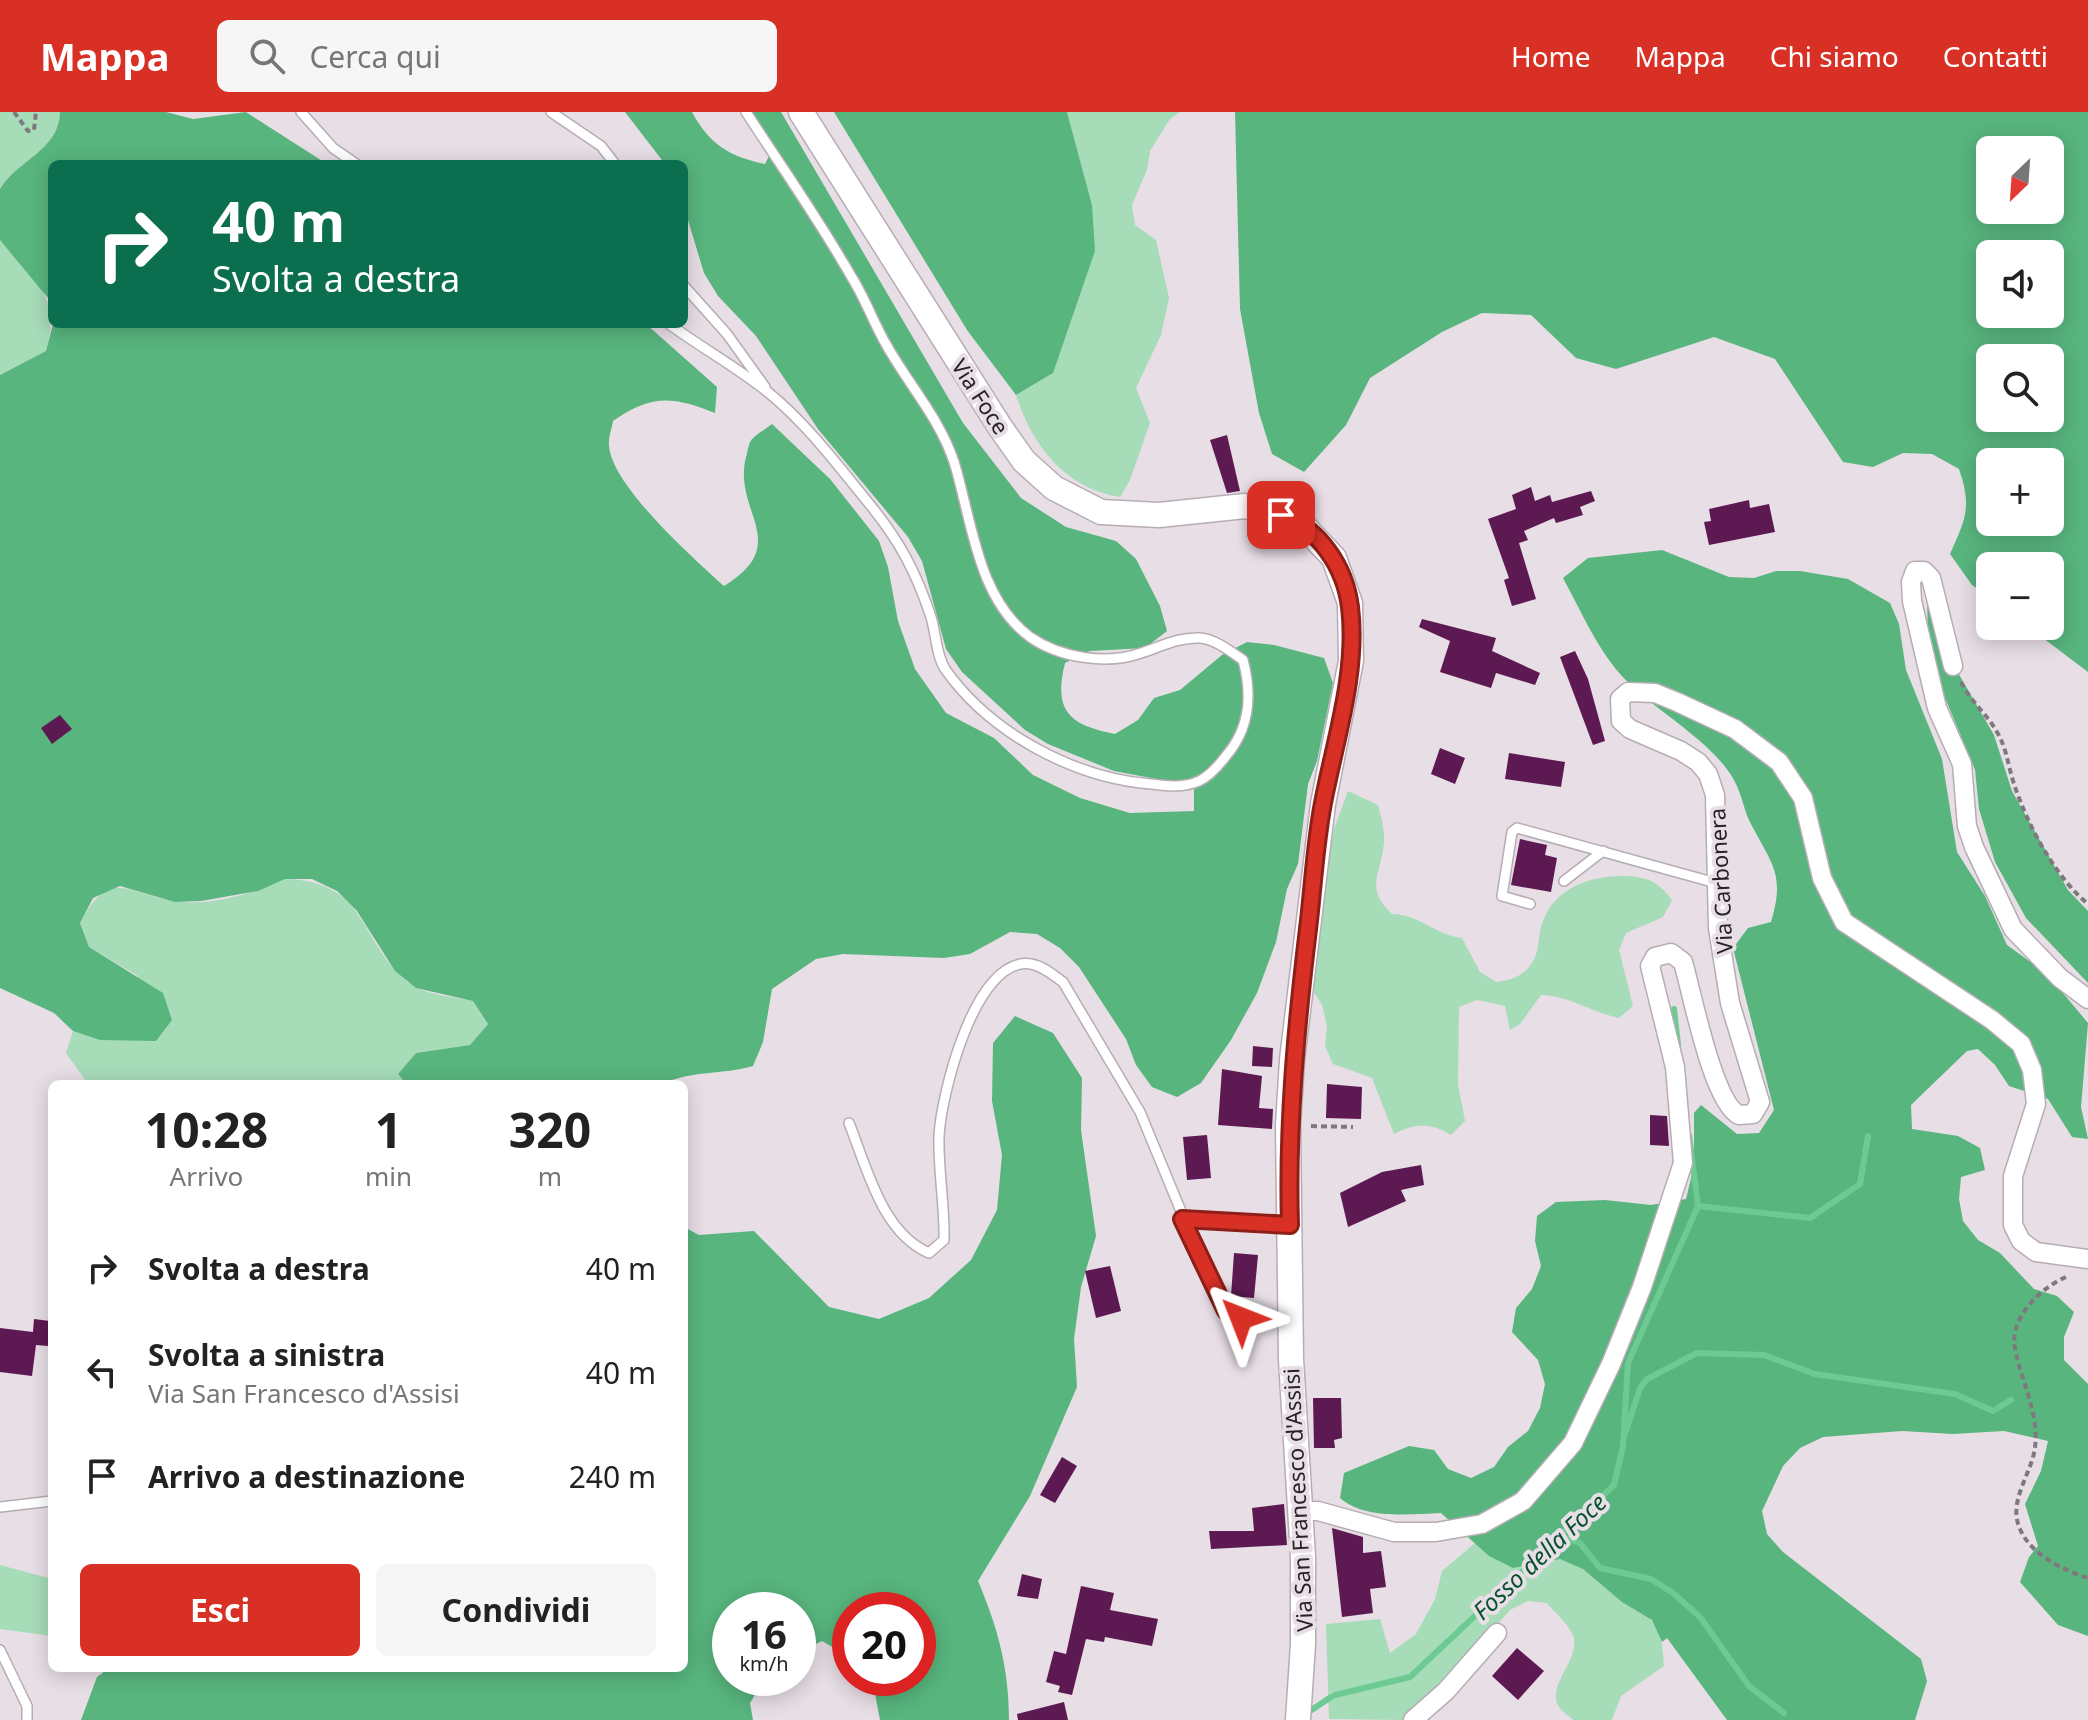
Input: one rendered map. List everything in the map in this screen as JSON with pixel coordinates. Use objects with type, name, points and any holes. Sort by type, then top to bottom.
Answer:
[{"type":"main road","name":"Via Foce","points":[[801,112],[1000,427],[1024,461],[1054,488],[1101,512],[1131,516],[1245,506],[1265,509]]},
{"type":"main road","name":"Via San Francesco d'Assisi","points":[[1265,509],[1298,520],[1334,558],[1350,603],[1352,632],[1351,661],[1323,804],[1292,1060],[1288,1125],[1291,1359],[1302,1511],[1303,1644],[1298,1720]]},
{"type":"street","points":[[1953,666],[1931,578],[1924,571],[1915,571],[1911,582],[1912,601],[1937,708],[1962,764],[1967,826],[1974,847],[2013,929],[2060,978],[2088,999]]},
{"type":"street","name":"Via Carbonera","points":[[1302,1511],[1318,1511],[1394,1532],[1436,1532],[1482,1524],[1523,1501],[1573,1443],[1596,1399],[1642,1287],[1683,1163],[1675,1067],[1650,971],[1655,957],[1671,953],[1683,962],[1712,1069],[1727,1105],[1739,1115],[1753,1114],[1758,1109],[1760,1102],[1730,1003],[1716,883],[1715,795],[1708,774],[1698,762],[1681,751],[1630,729],[1621,721],[1620,699],[1628,692],[1655,693],[1677,702],[1735,729],[1779,762],[1803,798],[1822,878],[1844,922],[1992,1020],[2021,1044],[2032,1070],[2036,1104],[2013,1176],[2013,1225],[2021,1241],[2036,1252],[2082,1267]]},
{"type":"street","points":[[1413,1720],[1446,1691],[1497,1633]]},
{"type":"lane","points":[[301,112],[333,148],[350,160]]},
{"type":"lane","points":[[551,112],[601,146],[612,160]]},
{"type":"lane","points":[[675,328],[769,393],[813,436],[905,549],[932,620],[943,666],[992,719],[1046,753],[1086,771],[1133,783],[1175,786],[1200,781],[1233,748],[1245,719],[1251,690],[1243,660],[1224,647],[1201,638],[1168,642],[1138,654],[1074,656],[1053,650],[1029,636],[1009,615],[990,584],[963,504],[954,461],[924,401],[888,347],[852,277],[746,112]]},
{"type":"lane","points":[[688,290],[727,334],[769,393]]},
{"type":"lane","points":[[1530,904],[1502,896],[1512,832],[1517,828],[1716,883]]},
{"type":"lane","points":[[1564,881],[1603,851]]},
{"type":"lane","points":[[849,1123],[879,1198],[898,1232],[911,1246],[929,1253],[944,1240],[939,1135],[947,1078],[980,998],[1004,972],[1028,963],[1047,970],[1063,982],[1140,1112],[1182,1219],[1226,1311],[1241,1318]]},
{"type":"lane","points":[[1182,1219],[1290,1225]]},
{"type":"lane","points":[[0,1507],[48,1501]]},
{"type":"lane","points":[[0,1650],[27,1706],[27,1720]]},
{"type":"path","points":[[14,112],[28,131],[34,130],[36,112]]},
{"type":"path","points":[[1953,666],[1966,692],[1996,729],[2007,752],[2014,784],[2056,866],[2076,894],[2088,904]]},
{"type":"path","points":[[1305,1126],[1353,1127]]},
{"type":"path","points":[[2082,1267],[2044,1290],[2016,1326],[2012,1349],[2029,1391],[2035,1419],[2035,1452],[2018,1497],[2020,1531],[2050,1562],[2088,1578]]},
{"type":"green space","points":[[0,112],[60,112],[53,136],[0,189]]},
{"type":"green space","points":[[60,112],[166,112],[193,119],[246,112],[321,160],[48,160],[48,298],[0,240],[0,189],[45,146],[58,125]]},
{"type":"green space","points":[[625,112],[692,112],[713,141],[731,153],[765,164],[770,154],[753,112],[781,112],[963,423],[1021,498],[1066,527],[1116,541],[1136,559],[1160,606],[1167,631],[1145,648],[1090,651],[1065,663],[1061,693],[1063,704],[1076,720],[1115,734],[1138,720],[1154,698],[1180,690],[1222,655],[1247,642],[1274,645],[1324,658],[1333,683],[1317,761],[1308,784],[1298,864],[1287,889],[1276,942],[1257,993],[1231,1040],[1201,1083],[1177,1097],[1152,1087],[1136,1065],[1126,1039],[1079,967],[1060,948],[1037,934],[1010,932],[970,954],[944,958],[843,954],[816,959],[772,989],[763,1042],[753,1066],[674,1080],[403,1080],[398,1074],[416,1053],[470,1045],[488,1024],[473,1001],[416,988],[395,971],[357,911],[337,891],[312,879],[285,879],[258,891],[201,901],[175,902],[120,886],[93,898],[80,923],[89,947],[163,993],[172,1020],[156,1041],[100,1040],[73,1031],[54,1013],[0,988],[0,375],[46,351],[52,328],[651,328],[717,387],[715,413],[674,401],[662,400],[639,406],[613,421],[609,443],[614,462],[624,481],[656,521],[724,586],[744,570],[755,555],[758,541],[746,494],[746,457],[752,439],[772,424],[830,479],[879,541],[888,567],[898,621],[915,669],[946,713],[994,738],[1033,775],[1080,798],[1130,813],[1194,811],[1194,786],[1114,771],[1048,744],[1025,730],[962,672],[946,649],[922,561],[908,537],[818,429],[756,336],[718,296],[704,273],[688,220],[688,160],[662,160]]},
{"type":"green space","points":[[834,112],[1067,112],[1092,205],[1095,251],[1053,373],[1016,395],[967,330]]},
{"type":"green space","points":[[1067,112],[1180,112],[1170,119],[1150,151],[1147,170],[1132,205],[1135,225],[1156,240],[1169,298],[1161,335],[1136,388],[1150,423],[1130,480],[1120,497],[1082,484],[1053,461],[1031,431],[1016,395],[1053,373],[1092,205]]},
{"type":"green space","points":[[1235,112],[2088,112],[2088,672],[2046,640],[2064,640],[2064,552],[1976,552],[1976,588],[1950,554],[1960,531],[1966,503],[1959,469],[1932,454],[1903,453],[1873,467],[1843,462],[1775,359],[1714,337],[1616,369],[1576,358],[1531,315],[1482,313],[1442,332],[1370,378],[1346,425],[1304,472],[1272,454],[1259,413],[1240,309]]},
{"type":"green space","points":[[0,240],[42,290],[48,307],[50,332],[46,351],[0,375]]},
{"type":"green space","points":[[1662,550],[1729,577],[1754,578],[1776,571],[1800,571],[1848,579],[1890,603],[1899,624],[1906,670],[1942,759],[1957,852],[1985,896],[2007,945],[2047,974],[2088,1023],[2081,1107],[2088,1139],[2072,1137],[2048,1099],[2009,1086],[1995,1065],[1978,1049],[1967,1051],[1911,1105],[1912,1129],[1958,1136],[1980,1148],[1985,1170],[1961,1177],[1959,1199],[1963,1221],[1978,1240],[2000,1253],[2034,1289],[2057,1296],[2074,1312],[2064,1337],[2064,1360],[2088,1384],[2088,1636],[2058,1625],[2020,1582],[2029,1557],[2038,1546],[2025,1504],[2041,1471],[2048,1441],[2004,1431],[1953,1434],[1902,1431],[1823,1437],[1800,1448],[1783,1466],[1762,1511],[1767,1534],[1783,1552],[1921,1659],[1927,1681],[1915,1720],[1727,1720],[1667,1638],[1662,1642],[1652,1620],[1622,1602],[1583,1569],[1560,1559],[1513,1568],[1489,1556],[1441,1513],[1375,1513],[1350,1505],[1340,1498],[1344,1473],[1409,1446],[1434,1450],[1448,1469],[1471,1478],[1494,1467],[1508,1447],[1528,1431],[1540,1408],[1545,1384],[1538,1360],[1512,1332],[1516,1308],[1532,1289],[1541,1266],[1535,1241],[1537,1216],[1556,1202],[1605,1200],[1651,1205],[1686,1199],[1694,1166],[1694,1113],[1701,1105],[1737,1134],[1759,1133],[1774,1110],[1733,948],[1748,928],[1771,922],[1777,893],[1775,871],[1749,821],[1737,785],[1723,764],[1615,668],[1563,578],[1588,558]]},
{"type":"green space","points":[[1927,594],[1953,664],[1994,735],[2012,791],[2068,890],[2088,911],[2088,983],[2026,918],[1995,862],[1979,809],[1975,770],[1936,676],[1928,640]]},
{"type":"green space","points":[[1348,791],[1378,805],[1384,838],[1376,889],[1383,905],[1392,914],[1411,917],[1443,933],[1462,938],[1480,972],[1496,982],[1526,971],[1536,955],[1544,917],[1551,905],[1584,882],[1611,876],[1646,879],[1662,888],[1672,900],[1663,917],[1626,933],[1619,950],[1633,1006],[1619,1018],[1561,998],[1541,995],[1520,1024],[1510,1030],[1505,1006],[1477,1000],[1459,1007],[1458,1084],[1465,1121],[1451,1135],[1422,1126],[1394,1134],[1372,1078],[1333,1064],[1325,1046],[1327,1026],[1322,1005],[1311,988],[1317,911],[1334,829]]},
{"type":"green space","points":[[285,879],[313,882],[333,891],[360,917],[394,969],[412,985],[433,993],[473,1001],[488,1024],[470,1045],[416,1053],[398,1074],[403,1080],[85,1080],[66,1053],[73,1031],[100,1040],[138,976],[89,947],[80,923],[91,905],[111,889],[121,888],[188,902],[217,900]]},
{"type":"green space","points":[[1015,1016],[1053,1033],[1082,1078],[1081,1130],[1096,1236],[1081,1287],[1074,1339],[1077,1387],[1030,1496],[978,1581],[1001,1649],[1009,1720],[880,1720],[875,1696],[936,1696],[936,1592],[832,1592],[832,1647],[822,1641],[816,1644],[816,1592],[712,1592],[712,1696],[754,1696],[750,1703],[753,1720],[81,1720],[97,1677],[104,1672],[688,1672],[688,1229],[699,1235],[754,1231],[829,1307],[879,1319],[929,1298],[971,1260],[997,1210],[1002,1155],[992,1101],[993,1043]]},
{"type":"green space","points":[[1475,1543],[1500,1562],[1517,1564],[1559,1559],[1586,1570],[1617,1597],[1651,1620],[1660,1635],[1664,1666],[1621,1696],[1612,1720],[1573,1720],[1560,1709],[1556,1691],[1572,1656],[1573,1634],[1547,1603],[1528,1601],[1510,1610],[1444,1685],[1403,1720],[1329,1719],[1326,1624],[1380,1619],[1390,1653],[1416,1634],[1435,1599],[1442,1571]]},
{"type":"green space","points":[[0,1565],[48,1578],[48,1635],[0,1629]]},
{"type":"building","points":[[1227,435],[1240,491],[1227,493],[1210,440]]},
{"type":"building","points":[[1531,487],[1535,501],[1550,495],[1552,502],[1591,491],[1595,501],[1580,507],[1583,515],[1556,523],[1554,518],[1524,531],[1528,540],[1519,543],[1536,599],[1512,606],[1504,580],[1509,578],[1488,519],[1516,509],[1512,495]]},
{"type":"building","points":[[1749,500],[1750,508],[1769,504],[1775,532],[1709,545],[1704,522],[1711,521],[1709,509]]},
{"type":"building","points":[[1422,619],[1496,638],[1492,651],[1540,673],[1535,685],[1496,673],[1491,688],[1440,672],[1450,641],[1419,627]]},
{"type":"building","points":[[1575,651],[1588,679],[1605,741],[1593,745],[1560,657]]},
{"type":"building","points":[[60,715],[72,729],[52,744],[41,728]]},
{"type":"building","points":[[1440,748],[1465,758],[1455,784],[1431,774]]},
{"type":"building","points":[[1509,753],[1565,762],[1561,787],[1505,779]]},
{"type":"building","points":[[1520,839],[1547,845],[1545,855],[1557,858],[1551,892],[1511,885]]},
{"type":"building","points":[[1253,1046],[1273,1048],[1272,1067],[1252,1066]]},
{"type":"building","points":[[1222,1069],[1262,1076],[1259,1108],[1273,1109],[1272,1129],[1218,1125]]},
{"type":"building","points":[[1327,1084],[1362,1087],[1361,1119],[1326,1118]]},
{"type":"building","points":[[1650,1115],[1667,1116],[1669,1146],[1650,1145]]},
{"type":"building","points":[[1207,1135],[1211,1178],[1187,1180],[1183,1137]]},
{"type":"building","points":[[1421,1165],[1424,1185],[1401,1190],[1406,1201],[1348,1227],[1340,1193],[1382,1172]]},
{"type":"building","points":[[1234,1253],[1258,1255],[1254,1298],[1231,1296]]},
{"type":"building","points":[[1110,1266],[1121,1311],[1096,1318],[1085,1271]]},
{"type":"building","points":[[34,1319],[48,1321],[48,1346],[36,1345],[32,1376],[0,1372],[0,1328],[33,1332]]},
{"type":"building","points":[[1313,1398],[1341,1398],[1342,1438],[1334,1440],[1335,1448],[1314,1448]]},
{"type":"building","points":[[1062,1457],[1077,1466],[1055,1503],[1040,1495]]},
{"type":"building","points":[[1284,1504],[1287,1545],[1211,1549],[1209,1531],[1254,1531],[1252,1508]]},
{"type":"building","points":[[1332,1528],[1363,1537],[1363,1553],[1381,1551],[1386,1587],[1370,1589],[1373,1613],[1342,1617]]},
{"type":"building","points":[[1022,1574],[1042,1579],[1038,1599],[1017,1596]]},
{"type":"building","points":[[1081,1586],[1114,1593],[1110,1610],[1158,1619],[1152,1646],[1105,1637],[1104,1642],[1086,1639],[1072,1695],[1058,1692],[1060,1686],[1046,1682],[1054,1651],[1066,1654]]},
{"type":"building","points":[[1517,1648],[1544,1671],[1518,1700],[1492,1676]]},
{"type":"building","points":[[1064,1702],[1068,1720],[1018,1720],[1017,1714]]},
{"type":"waterway","name":"Fosso della Foce","points":[[1674,1009],[1678,1045]]},
{"type":"waterway","name":"Fosso della Foce","points":[[1335,1695],[1410,1677],[1614,1485],[1623,1446],[1628,1363],[1698,1206],[1689,1135]]},
{"type":"waterway","name":"Fosso della Foce","points":[[1698,1206],[1810,1218],[1860,1184],[1868,1136]]},
{"type":"waterway","points":[[1625,1434],[1640,1388],[1647,1379],[1697,1353],[1764,1355],[1815,1374],[1955,1394],[1993,1411],[2011,1400]]},
{"type":"waterway","points":[[1561,1536],[1580,1543],[1600,1568],[1651,1579],[1673,1593],[1700,1617],[1749,1686],[1784,1713]]},
{"type":"waterway","name":"Fosso della Foce","points":[[1304,1715],[1331,1697]]},
{"type":"route","points":[[1241,1318],[1226,1311],[1214,1291],[1182,1219],[1290,1225],[1288,1125],[1292,1060],[1323,804],[1351,661],[1350,603],[1338,565],[1315,535],[1298,520],[1281,515]]}]
